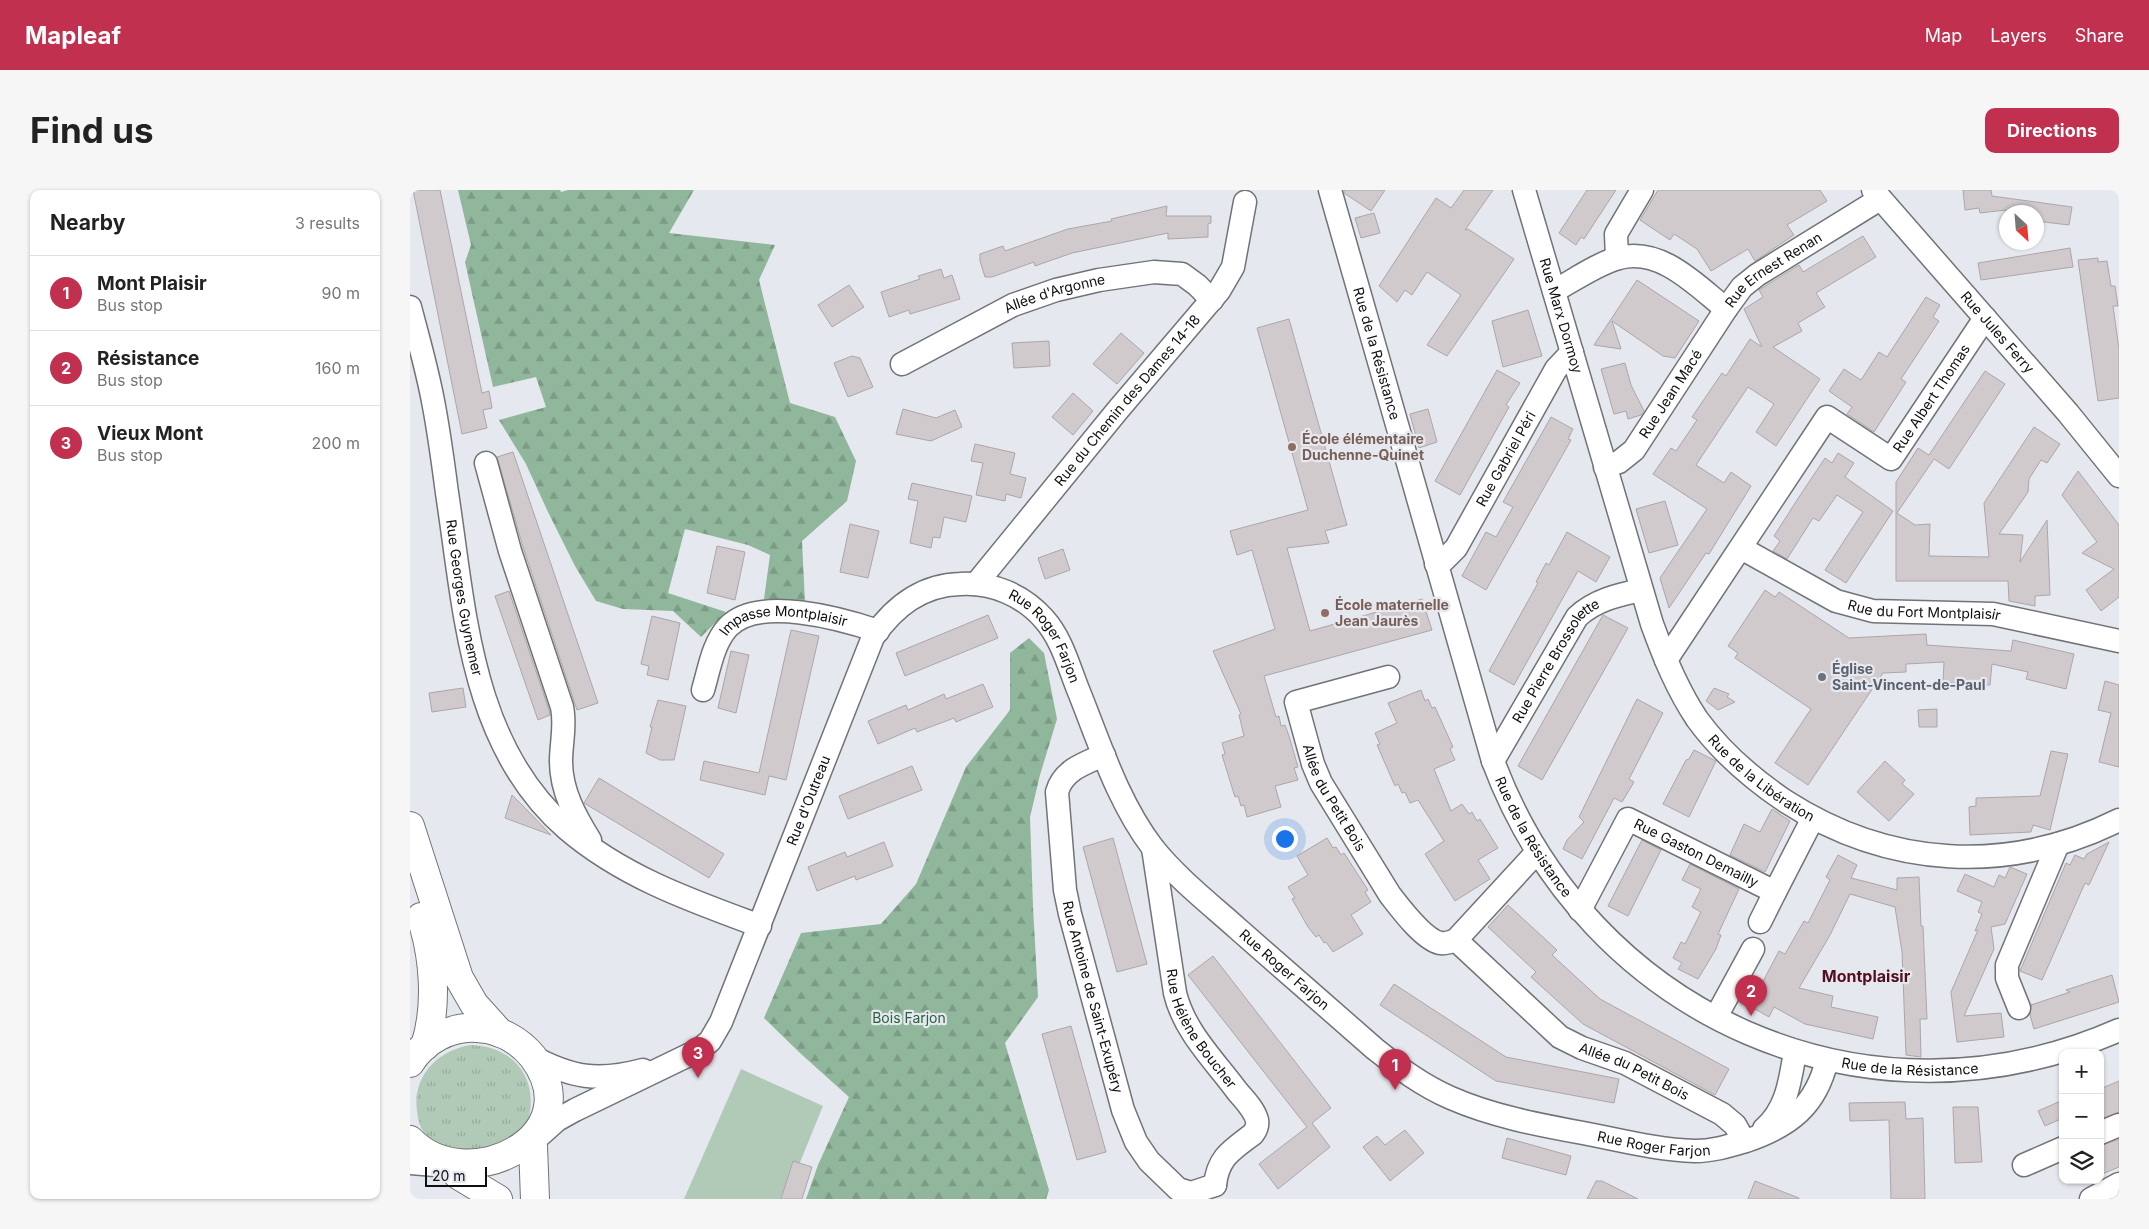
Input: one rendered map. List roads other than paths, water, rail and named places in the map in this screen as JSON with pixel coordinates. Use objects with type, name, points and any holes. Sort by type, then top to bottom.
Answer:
[{"type":"main road","points":[[410,826],[459,978],[474,1004],[500,1033]]},
{"type":"main road","points":[[410,880],[427,935],[432,965],[431,1012],[417,1055]]},
{"type":"main road","points":[[417,1055],[444,1034],[460,1029],[477,1028],[500,1033],[519,1044],[531,1056],[543,1076],[547,1098],[546,1116],[535,1142],[517,1161],[499,1171],[478,1176],[434,1167]]},
{"type":"main road","points":[[410,1140],[434,1167],[498,1199]]},
{"type":"main road","points":[[535,1142],[536,1199]]},
{"type":"street","name":"Rue de la Résistance","points":[[1330,190],[1493,761],[1514,811],[1537,852],[1580,910],[1611,942],[1650,975],[1697,1007],[1795,1052],[1827,1060],[1896,1070],[1935,1071],[1986,1067],[2057,1052],[2119,1030]]},
{"type":"street","name":"Rue Marx Dormoy","points":[[1524,190],[1599,442]]},
{"type":"street","points":[[1617,258],[1616,234],[1642,190]]},
{"type":"street","name":"Rue Ernest Renan","points":[[1554,291],[1617,258],[1635,256],[1663,263],[1681,273],[1726,309],[1742,287],[1757,275],[1876,194]]},
{"type":"street","name":"Rue Jules Ferry","points":[[1876,194],[2079,426],[2119,476]]},
{"type":"street","name":"Rue du Chemin des Dames 14-18","points":[[976,584],[1068,470],[1226,281],[1233,267],[1245,202]]},
{"type":"street","name":"Allée d'Argonne","points":[[902,364],[1013,305],[1056,290],[1091,282],[1165,272],[1187,277],[1212,300]]},
{"type":"street","name":"Rue Georges Guynemer","points":[[410,307],[432,400],[472,654],[490,715],[508,754],[537,797],[566,829],[597,852],[621,868],[657,886],[760,926]]},
{"type":"street","name":"Rue Jean Macé","points":[[1605,467],[1618,462],[1634,450],[1726,309]]},
{"type":"street","name":"Rue Albert Thomas","points":[[1741,548],[1827,417],[1891,459],[1985,318]]},
{"type":"street","name":"Rue Gabriel Péri","points":[[1436,564],[1451,554],[1460,541],[1556,369],[1572,352]]},
{"type":"street","name":"Rue de la Libération","points":[[1599,442],[1641,590],[1666,660],[1690,707],[1724,751],[1755,780],[1812,818],[1863,840],[1918,854],[1987,856],[2023,852],[2058,844],[2093,832],[2119,820]]},
{"type":"street","name":"Rue Georges Guynemer","points":[[486,463],[510,551],[562,707],[565,724],[561,764],[566,793],[575,816],[597,852]]},
{"type":"street","points":[[1666,660],[1741,548]]},
{"type":"street","name":"Rue du Fort Montplaisir","points":[[1741,548],[1836,600],[1873,612],[1993,614],[2119,641]]},
{"type":"street","name":"Rue d'Outreau","points":[[535,1142],[557,1120],[698,1050],[714,1036],[760,926],[863,660],[878,630],[893,612],[920,593],[955,584],[976,584]]},
{"type":"street","name":"Rue Roger Farjon","points":[[976,584],[1001,590],[1020,598],[1039,614],[1049,626],[1060,645],[1104,755],[1128,806],[1153,848],[1189,885],[1375,1049],[1405,1073],[1452,1098],[1488,1111],[1568,1130],[1664,1148],[1710,1150],[1744,1142],[1771,1132],[1799,1112],[1818,1088],[1827,1060]]},
{"type":"street","name":"Rue Pierre Brossolette","points":[[1493,761],[1577,617],[1600,602],[1641,590]]},
{"type":"street","name":"Impasse Montplaisir","points":[[703,690],[717,643],[727,628],[740,618],[758,612],[786,612],[830,618],[878,630]]},
{"type":"street","name":"Allée du Petit Bois","points":[[1388,677],[1296,702],[1313,764],[1321,783],[1390,895],[1409,918],[1432,940],[1444,943],[1456,940],[1560,1037],[1582,1048],[1625,1062],[1722,1114],[1735,1125],[1744,1142]]},
{"type":"street","name":"Rue Antoine de Saint-Exupéry","points":[[1104,755],[1067,773],[1059,784],[1057,792],[1065,890],[1070,914],[1123,1110],[1139,1147],[1158,1171],[1178,1189],[1191,1193],[1221,1192]]},
{"type":"street","name":"Rue Gaston Demailly","points":[[1760,922],[1812,818]]},
{"type":"street","name":"Rue Gaston Demailly","points":[[1580,910],[1628,819],[1775,892]]},
{"type":"street","points":[[2019,1008],[2007,978],[2007,965],[2058,844]]},
{"type":"street","name":"Rue Hélène Boucher","points":[[1153,848],[1175,993],[1181,1013],[1193,1033],[1257,1119],[1256,1129],[1253,1134],[1224,1158],[1220,1164],[1217,1171],[1221,1192]]},
{"type":"street","points":[[1456,940],[1537,852]]},
{"type":"street","points":[[1716,1017],[1753,950]]},
{"type":"street","name":"Rue Roger Farjon","points":[[1744,1142],[1768,1125],[1783,1105],[1795,1052]]},
{"type":"street","name":"Rue d'Outreau","points":[[531,1056],[563,1071],[590,1076],[627,1074],[676,1061]]},
{"type":"street","points":[[2104,1131],[2119,1125]]},
{"type":"street","points":[[2024,1165],[2059,1150]]},
{"type":"street","points":[[2091,1199],[2119,1184]]},
{"type":"place","name":"École élémentaire Duchenne-Quinet","points":[[1292,447]]},
{"type":"place","name":"École maternelle Jean Jaurès","points":[[1325,613]]},
{"type":"place","name":"Église Saint-Vincent-de-Paul","points":[[1822,677]]},
{"type":"place","name":"Résistance","points":[[1751,1016]]},
{"type":"place","name":"Vieux Mont","points":[[698,1078]]},
{"type":"place","name":"Mont Plaisir","points":[[1395,1090]]},
{"type":"district","name":"Montplaisir","points":[[1866,976]]},
{"type":"park label","name":"Bois Farjon","points":[[909,1018]]}]
